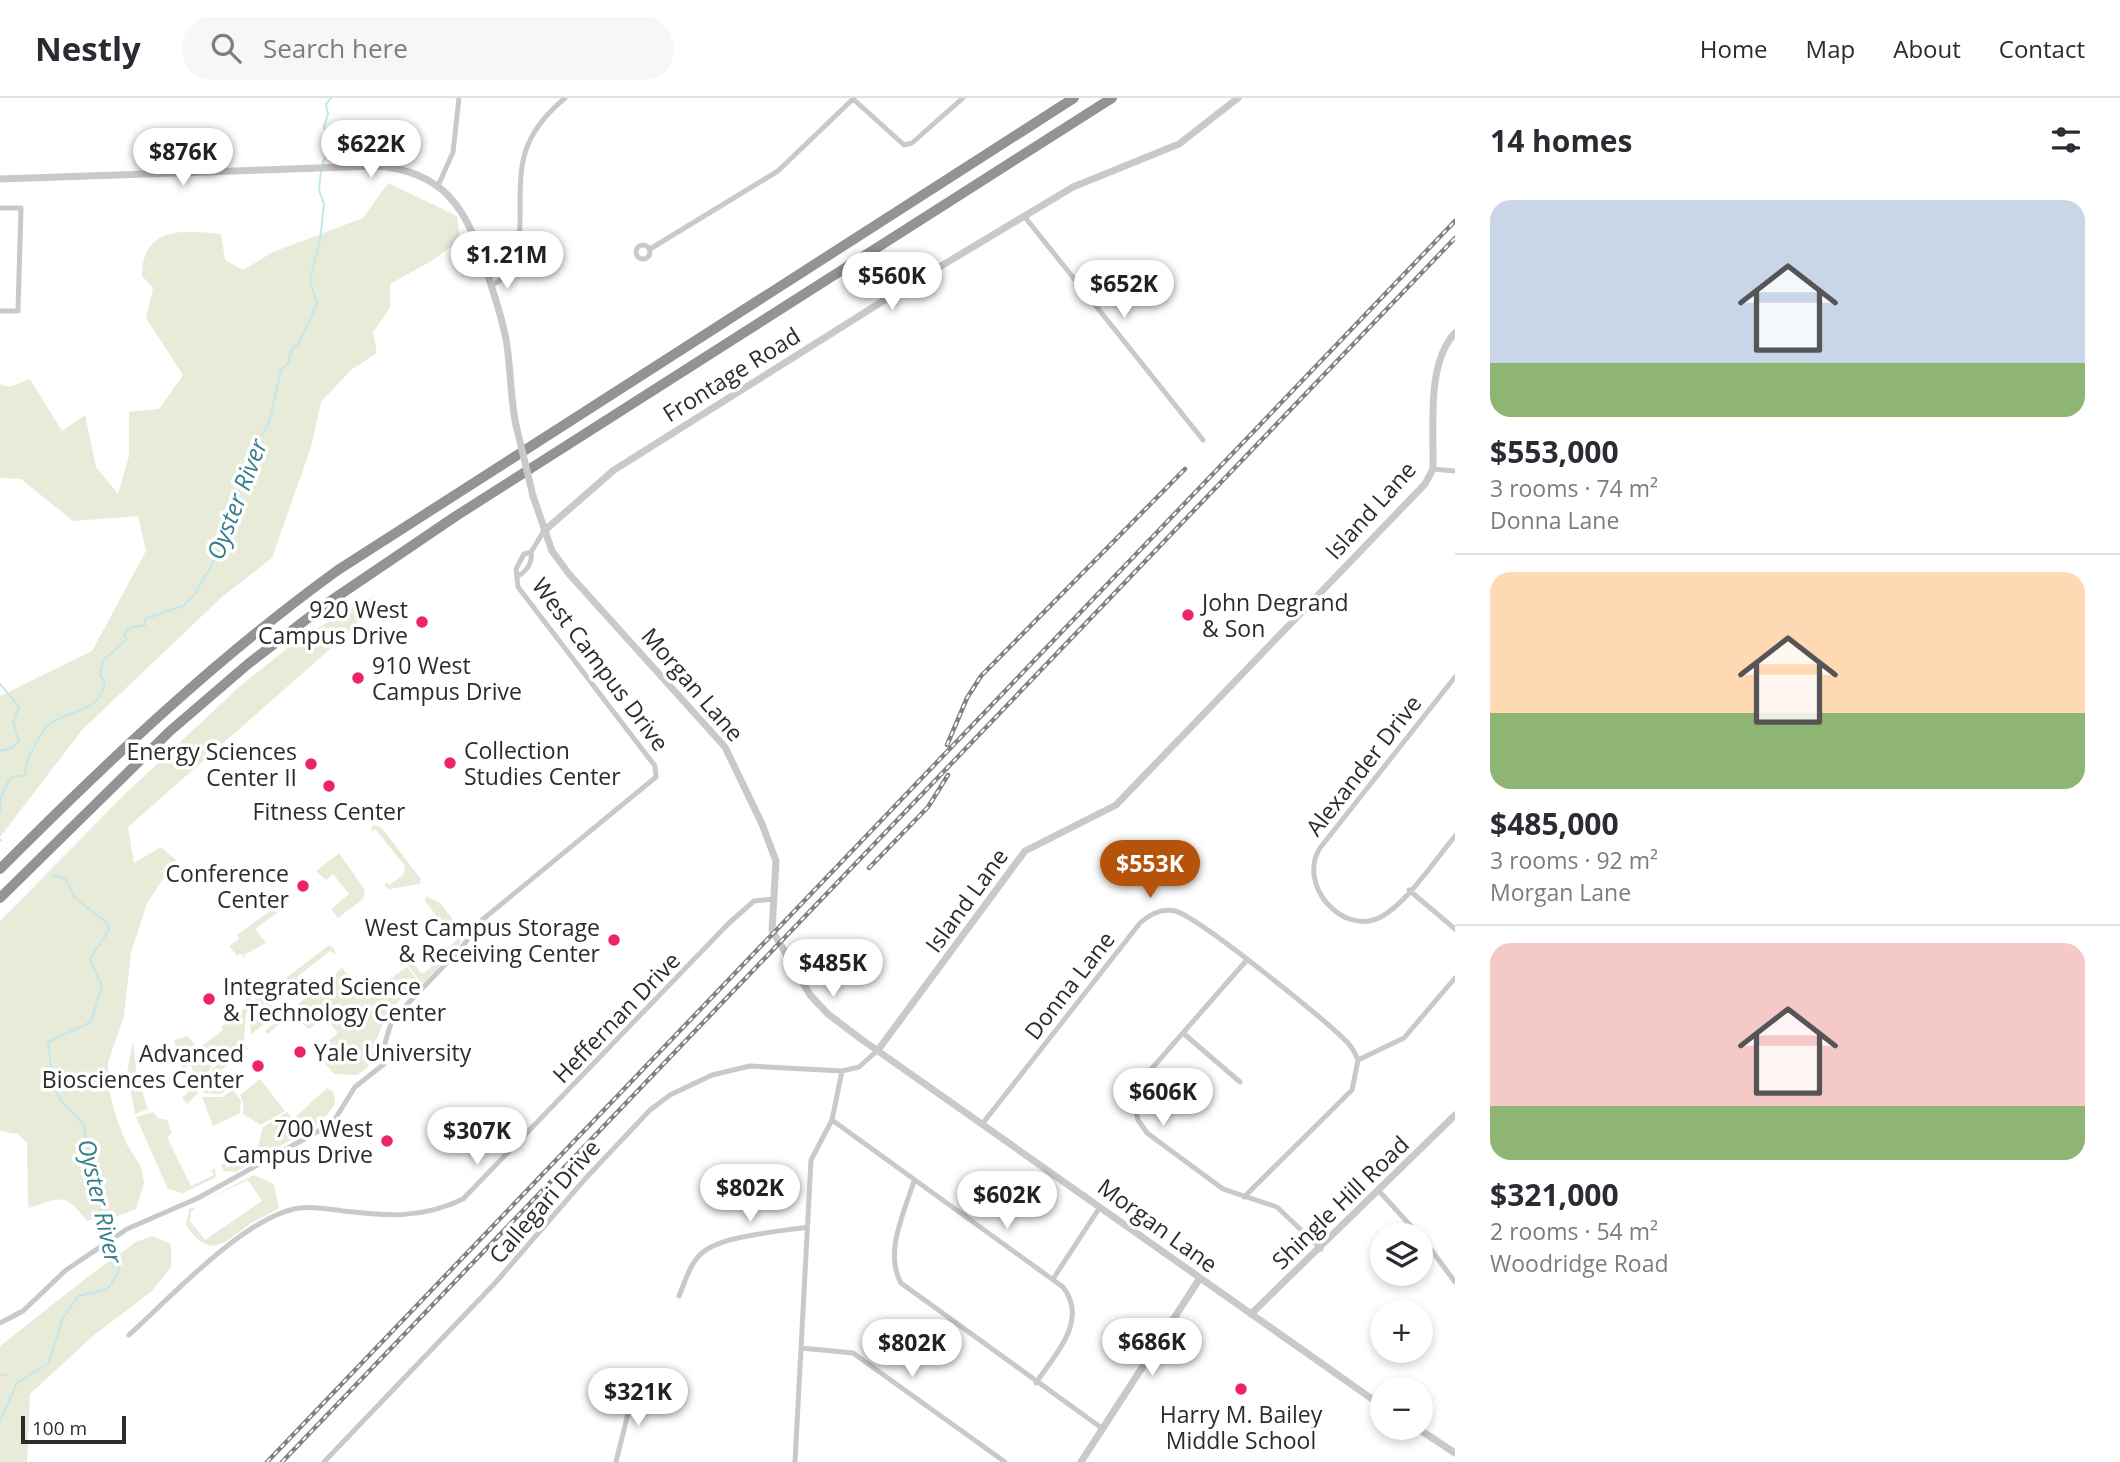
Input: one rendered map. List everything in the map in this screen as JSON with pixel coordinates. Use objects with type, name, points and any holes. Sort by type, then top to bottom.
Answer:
[{"type":"highway","points":[[0,869],[179,695],[257,630],[338,570],[1074,98]]},
{"type":"highway","points":[[0,898],[180,722],[258,656],[329,602],[445,523],[1112,98]]},
{"type":"street","points":[[0,179],[396,167],[438,186],[453,152],[458,98]]},
{"type":"street","points":[[491,286],[509,275],[517,262],[523,157],[530,135],[540,120],[565,98]]},
{"type":"street","points":[[650,249],[778,171],[852,99],[904,145],[912,143],[963,98]]},
{"type":"street","name":"Frontage Road","points":[[544,531],[614,470],[1024,216],[1091,178],[1179,144],[1238,98]]},
{"type":"street","name":"Morgan Lane","points":[[438,186],[466,215],[491,286],[506,341],[516,425],[544,531],[569,574],[725,747],[775,856],[778,871],[772,930],[804,986],[828,1014],[878,1051],[1370,1398]]},
{"type":"street","points":[[0,208],[21,208],[18,311],[0,311]]},
{"type":"street","points":[[1024,216],[1203,440]]},
{"type":"street","name":"Island Lane","points":[[842,1071],[855,1069],[878,1051],[1025,851],[1116,805],[1425,484],[1433,469],[1437,363],[1444,345],[1455,333]]},
{"type":"street","points":[[1433,469],[1455,471]]},
{"type":"street","name":"West Campus Drive","points":[[518,576],[526,570],[532,558],[531,552],[544,531]]},
{"type":"street","name":"West Campus Drive","points":[[0,1323],[25,1310],[66,1270],[121,1233],[275,1158],[330,1124],[355,1087],[384,1064],[385,1042],[392,1020],[462,947],[482,920],[656,777],[655,766],[518,587],[517,565],[524,554],[531,552]]},
{"type":"street","name":"Alexander Drive","points":[[1455,677],[1314,858],[1313,876],[1321,896],[1342,914],[1355,920],[1369,921],[1384,915],[1455,836]]},
{"type":"street","points":[[1409,890],[1455,929]]},
{"type":"street","name":"Heffernan Drive","points":[[129,1335],[210,1261],[280,1213],[320,1208],[406,1216],[444,1209],[463,1199],[739,914],[754,901],[774,899]]},
{"type":"street","name":"Donna Lane","points":[[983,1123],[1147,916],[1167,910],[1186,915],[1246,961],[1346,1041],[1359,1060]]},
{"type":"street","points":[[1246,961],[1138,1087],[1134,1103],[1138,1120],[1147,1133],[1223,1189],[1286,1213],[1321,1249]]},
{"type":"street","points":[[1244,1197],[1352,1090],[1357,1078],[1359,1060],[1404,1038],[1455,978]]},
{"type":"street","points":[[1183,1033],[1240,1083]]},
{"type":"street","name":"Callegari Drive","points":[[324,1462],[462,1319],[585,1179],[660,1102],[690,1083],[732,1069],[774,1066],[842,1071]]},
{"type":"street","points":[[795,1462],[811,1160],[832,1120],[842,1071]]},
{"type":"street","name":"Shingle Hill Road","points":[[1251,1314],[1321,1249],[1455,1115]]},
{"type":"street","points":[[832,1120],[1063,1287],[1071,1300],[1073,1320],[1069,1333],[1036,1383]]},
{"type":"street","points":[[914,1181],[893,1253],[894,1267],[901,1283],[1103,1429]]},
{"type":"street","points":[[1379,1191],[1409,1223]]},
{"type":"street","points":[[1053,1279],[1100,1207]]},
{"type":"street","points":[[679,1296],[694,1262],[702,1252],[722,1242],[807,1227]]},
{"type":"street","points":[[1433,1252],[1455,1282]]},
{"type":"street","points":[[1081,1462],[1200,1278]]},
{"type":"street","points":[[801,1348],[853,1353],[1005,1462]]},
{"type":"street","points":[[616,1462],[632,1397],[645,1385]]},
{"type":"street","points":[[1433,1438],[1455,1452]]},
{"type":"green space","points":[[388,183],[457,216],[460,240],[433,260],[390,284],[390,307],[373,333],[377,353],[351,370],[321,402],[311,447],[272,558],[223,596],[82,730],[0,837],[0,696],[92,651],[146,551],[138,516],[73,521],[21,479],[0,478],[0,384],[9,387],[30,379],[62,431],[85,415],[96,467],[118,494],[129,456],[129,412],[159,409],[183,375],[146,318],[153,288],[142,276],[149,248],[158,240],[180,232],[221,234],[225,260],[243,270],[273,252],[363,218]]},
{"type":"green space","points":[[374,596],[375,604],[345,636],[128,827],[134,863],[161,847],[176,860],[147,903],[131,953],[124,1016],[108,1062],[108,1084],[115,1114],[126,1143],[141,1167],[144,1183],[136,1209],[113,1218],[103,1214],[87,1221],[73,1205],[61,1200],[28,1208],[27,1143],[18,1134],[0,1131],[0,921],[125,794],[239,687],[300,638]]},
{"type":"green space","points":[[373,825],[381,827],[421,879],[420,884],[389,889],[385,887],[385,882],[389,885],[403,875],[405,866],[375,829],[371,832]]},
{"type":"green space","points":[[339,853],[365,890],[363,899],[338,918],[331,909],[349,894],[333,874],[326,880],[316,871]]},
{"type":"green space","points":[[426,896],[440,903],[458,926],[462,937],[459,946],[422,984],[408,966],[413,963],[422,974],[449,953],[446,949],[456,941],[425,901]]},
{"type":"green space","points":[[274,908],[277,913],[255,929],[266,943],[244,955],[245,959],[240,953],[237,956],[229,946],[239,939],[237,935]]},
{"type":"green space","points":[[328,946],[333,947],[336,954],[330,951],[297,977],[300,982],[283,995],[277,994],[278,984]]},
{"type":"green space","points":[[407,967],[419,982],[414,985],[409,977],[407,990],[384,1021],[372,1050],[375,1055],[367,1068],[357,1075],[334,1074],[315,1052],[338,1033],[325,1017],[309,1029],[292,1015],[267,1034],[265,1031],[342,968],[359,990],[365,987],[370,993]]},
{"type":"green space","points":[[248,975],[255,985],[246,1014],[244,1040],[211,1067],[197,1094],[187,1104],[182,1098],[189,1091],[189,1083],[196,1080],[191,1065],[183,1068],[174,1040],[188,1036],[198,1049],[223,1030],[221,1027],[243,1009],[251,986],[244,977]]},
{"type":"green space","points":[[258,988],[278,1014],[251,1034],[249,1018]]},
{"type":"green space","points":[[133,1041],[137,1076],[148,1109],[135,1114],[127,1073]]},
{"type":"green space","points":[[245,1044],[248,1049],[220,1071],[224,1077],[224,1087],[230,1089],[220,1094],[202,1093],[212,1069]]},
{"type":"green space","points":[[260,1079],[285,1111],[261,1125],[243,1114],[240,1095]]},
{"type":"green space","points":[[327,1088],[334,1093],[335,1104],[321,1122],[236,1172],[224,1171],[221,1165],[225,1163],[227,1168],[256,1154],[263,1127],[287,1112],[293,1119]]},
{"type":"green space","points":[[233,1090],[241,1101],[240,1113],[213,1126],[202,1097],[222,1097]]},
{"type":"green space","points":[[153,1112],[158,1118],[167,1120],[172,1133],[167,1137],[191,1186],[214,1175],[211,1170],[215,1168],[216,1177],[183,1193],[168,1189],[136,1117]]},
{"type":"green space","points":[[254,1175],[274,1184],[279,1208],[224,1242],[210,1246],[203,1243],[186,1225],[189,1209],[197,1207],[191,1212],[190,1221],[205,1240],[262,1201],[248,1180],[205,1200]]},
{"type":"green space","points":[[152,1236],[171,1244],[171,1267],[152,1291],[93,1336],[30,1394],[27,1462],[0,1462],[0,1346],[89,1276],[136,1242]]},
{"type":"waterway","name":"Oyster River","points":[[322,165],[330,145],[330,138],[324,127],[328,114],[326,104],[331,98]]},
{"type":"waterway","name":"Oyster River","points":[[0,812],[1,797],[10,778],[26,775],[30,756],[47,726],[97,700],[105,682],[100,676],[103,660],[127,639],[124,635],[129,628],[145,625],[145,619],[183,606],[194,595],[219,552],[230,509],[235,503],[251,452],[269,423],[281,370],[288,364],[291,350],[298,344],[317,304],[310,280],[320,240],[324,204],[319,190],[321,170]]},
{"type":"waterway","points":[[0,684],[19,707],[13,721],[19,741],[10,749],[0,751]]},
{"type":"waterway","name":"Oyster River","points":[[0,1422],[17,1383],[49,1363],[62,1320],[78,1296],[108,1289],[119,1270],[120,1257],[102,1211],[83,1124],[61,1101],[53,1084],[48,1042],[91,1022],[102,986],[90,959],[109,930],[107,923],[75,898],[65,879],[53,875]]},
{"type":"waterway","points":[[0,1374],[6,1375]]},
{"type":"railway","points":[[267,1462],[1455,221]]},
{"type":"railway","points":[[282,1462],[1455,238]]},
{"type":"railway","points":[[947,745],[967,698],[981,676],[1185,469]]},
{"type":"railway","points":[[869,868],[928,807],[948,775]]},
{"type":"place","name":"John Degrand & Son","points":[[1188,615]]},
{"type":"place","name":"920 West Campus Drive","points":[[422,622]]},
{"type":"place","name":"910 West Campus Drive","points":[[358,678]]},
{"type":"place","name":"Collection Studies Center","points":[[450,763]]},
{"type":"place","name":"Energy Sciences Center II","points":[[311,764]]},
{"type":"place","name":"Fitness Center","points":[[329,786]]},
{"type":"place","name":"Conference Center","points":[[303,886]]},
{"type":"place","name":"West Campus Storage & Receiving Center","points":[[614,940]]},
{"type":"place","name":"Integrated Science & Technology Center","points":[[209,999]]},
{"type":"place","name":"Yale University","points":[[300,1052]]},
{"type":"place","name":"Advanced Biosciences Center","points":[[258,1066]]},
{"type":"place","name":"700 West Campus Drive","points":[[387,1141]]},
{"type":"place","name":"Harry M. Bailey Middle School","points":[[1241,1389]]}]
